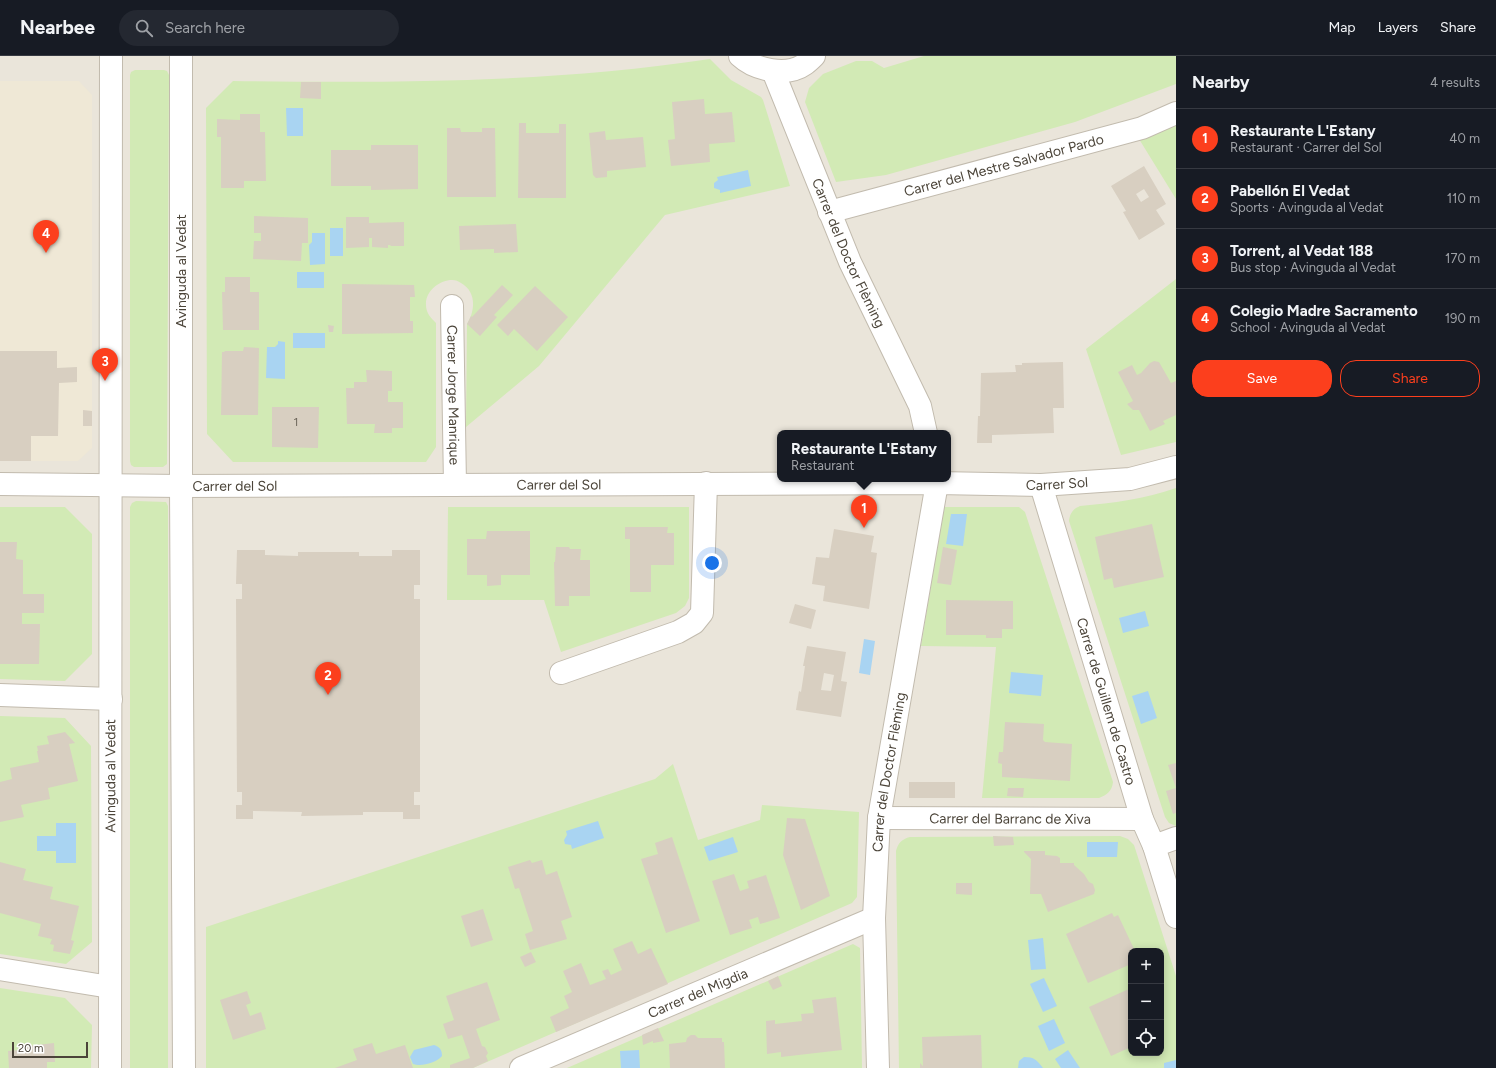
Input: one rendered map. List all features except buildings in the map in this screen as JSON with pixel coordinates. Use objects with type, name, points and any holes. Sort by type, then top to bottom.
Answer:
[{"type":"street","name":"Avinguda al Vedat","points":[[110,1068],[111,56]]},
{"type":"street","name":"Avinguda al Vedat","points":[[181,56],[181,486],[184,1068]]},
{"type":"street","points":[[740,56],[749,64],[773,71],[785,71],[804,65],[814,56]]},
{"type":"street","name":"Carrer del Doctor Flèming","points":[[773,71],[850,262],[920,406],[925,430]]},
{"type":"street","name":"Carrer del Mestre Salvador Pardo","points":[[829,212],[1142,128],[1176,113]]},
{"type":"street","name":"Carrer Jorge Manrique","points":[[452,306],[455,485]]},
{"type":"street","name":"Carrer Sol","points":[[951,482],[1041,485],[1130,479],[1176,467]]},
{"type":"street","name":"Carrer del Sol","points":[[181,486],[821,482]]},
{"type":"street","name":"Carrer del Doctor Flèming","points":[[878,1068],[874,918],[878,818],[936,482]]},
{"type":"street","points":[[561,673],[678,632],[694,623],[702,613],[706,483]]},
{"type":"street","points":[[0,484],[181,486]]},
{"type":"street","name":"Carrer de Guillem de Castro","points":[[1041,485],[1142,819],[1154,846],[1176,917]]},
{"type":"street","points":[[0,695],[111,698]]},
{"type":"street","name":"Carrer del Barranc de Xiva","points":[[878,818],[1142,819]]},
{"type":"street","points":[[1154,846],[1176,838]]},
{"type":"street","name":"Carrer del Migdia","points":[[522,1068],[874,918]]},
{"type":"street","points":[[0,969],[110,987]]},
{"type":"shaded area","points":[[0,56],[1176,56],[1176,1068],[0,1068]]},
{"type":"shaded area","points":[[0,81],[79,81],[92,95],[92,448],[78,461],[0,461]]},
{"type":"green space","points":[[924,56],[1176,56],[1176,84],[1075,122],[886,175],[836,182],[805,102],[809,88],[823,74],[856,61],[872,61],[884,68]]},
{"type":"green space","points":[[710,59],[731,80],[761,97],[763,100],[790,186],[665,215],[539,366],[466,427],[467,324],[473,308],[472,296],[466,287],[456,280],[447,280],[434,287],[426,300],[426,308],[436,323],[436,447],[426,462],[233,462],[207,434],[206,108],[233,81],[352,82],[472,80],[591,73]]},
{"type":"green space","points":[[135,70],[164,70],[167,71],[169,75],[167,464],[163,467],[134,467],[131,465],[130,461],[130,75],[131,72]]},
{"type":"green space","points":[[1176,125],[1176,199],[1139,139]]},
{"type":"green space","points":[[1176,279],[1176,442],[1121,455],[1086,349]]},
{"type":"green space","points":[[1176,488],[1176,826],[1169,823],[1165,817],[1069,521],[1072,512],[1075,508],[1080,506],[1129,500]]},
{"type":"green space","points":[[136,501],[166,502],[168,506],[168,1068],[130,1068],[130,507],[132,503]]},
{"type":"green space","points":[[0,507],[65,507],[92,534],[92,654],[65,681],[0,679]]},
{"type":"green space","points":[[448,507],[689,507],[689,598],[685,606],[676,613],[561,652],[544,600],[447,600]]},
{"type":"green space","points":[[944,507],[1019,507],[1025,512],[1113,782],[1109,792],[1104,796],[1099,798],[982,798],[996,647],[921,646]]},
{"type":"green space","points":[[0,716],[65,718],[91,746],[92,942],[66,964],[0,954]]},
{"type":"green space","points":[[673,764],[698,840],[760,820],[762,805],[859,812],[857,897],[852,903],[473,1068],[206,1068],[206,927],[655,779]]},
{"type":"green space","points":[[1120,836],[1128,839],[1134,845],[1176,976],[1176,1068],[899,1068],[896,851],[901,842],[910,837]]},
{"type":"green space","points":[[853,944],[860,948],[862,1068],[567,1068]]},
{"type":"green space","points":[[0,988],[65,998],[92,1025],[91,1068],[0,1068]]},
{"type":"water","points":[[286,108],[303,108],[303,136],[287,136]]},
{"type":"water","points":[[748,170],[751,186],[720,193],[720,190],[714,188],[714,183],[718,180],[717,177]]},
{"type":"water","points":[[330,228],[343,228],[343,256],[330,256]]},
{"type":"water","points":[[312,233],[325,233],[325,264],[310,265],[309,245],[312,242]]},
{"type":"water","points":[[297,272],[324,272],[324,288],[297,288]]},
{"type":"water","points":[[293,333],[325,333],[325,348],[293,348]]},
{"type":"water","points":[[278,341],[285,342],[285,379],[266,378],[267,347],[275,347],[278,344]]},
{"type":"water","points":[[951,514],[967,514],[963,546],[946,544]]},
{"type":"water","points":[[1145,611],[1149,626],[1123,633],[1119,618]]},
{"type":"water","points":[[864,639],[875,641],[870,675],[859,673]]},
{"type":"water","points":[[1011,672],[1043,675],[1041,696],[1009,693]]},
{"type":"water","points":[[1148,691],[1157,718],[1141,724],[1132,696]]},
{"type":"water","points":[[598,821],[604,838],[572,849],[571,845],[565,844],[564,840],[567,835],[566,831]]},
{"type":"water","points":[[56,823],[76,823],[76,863],[56,863],[56,851],[37,851],[37,836],[56,836]]},
{"type":"water","points":[[733,837],[738,852],[709,861],[704,847]]},
{"type":"water","points":[[1087,842],[1118,842],[1117,857],[1087,857]]},
{"type":"water","points":[[1043,938],[1046,969],[1031,970],[1028,940]]},
{"type":"water","points":[[1044,978],[1057,1006],[1043,1012],[1030,984]]},
{"type":"water","points":[[1054,1019],[1065,1043],[1049,1051],[1038,1026]]},
{"type":"water","points":[[434,1045],[441,1050],[442,1056],[424,1065],[413,1064],[410,1057],[414,1050]]},
{"type":"water","points":[[639,1050],[640,1068],[621,1068],[620,1051]]},
{"type":"water","points":[[1068,1050],[1080,1068],[1061,1068],[1055,1059]]},
{"type":"water","points":[[1024,1057],[1035,1060],[1043,1068],[1018,1068],[1019,1061]]},
{"type":"water","points":[[1176,1060],[1176,1068],[1164,1068],[1164,1063]]},
{"type":"place","name":"Colegio Madre Sacramento","points":[[46,253]]},
{"type":"place","name":"Torrent, al Vedat 188","points":[[105,381]]},
{"type":"place","name":"Restaurante L'Estany","points":[[864,528]]},
{"type":"place","name":"Pabellón El Vedat","points":[[328,695]]}]
